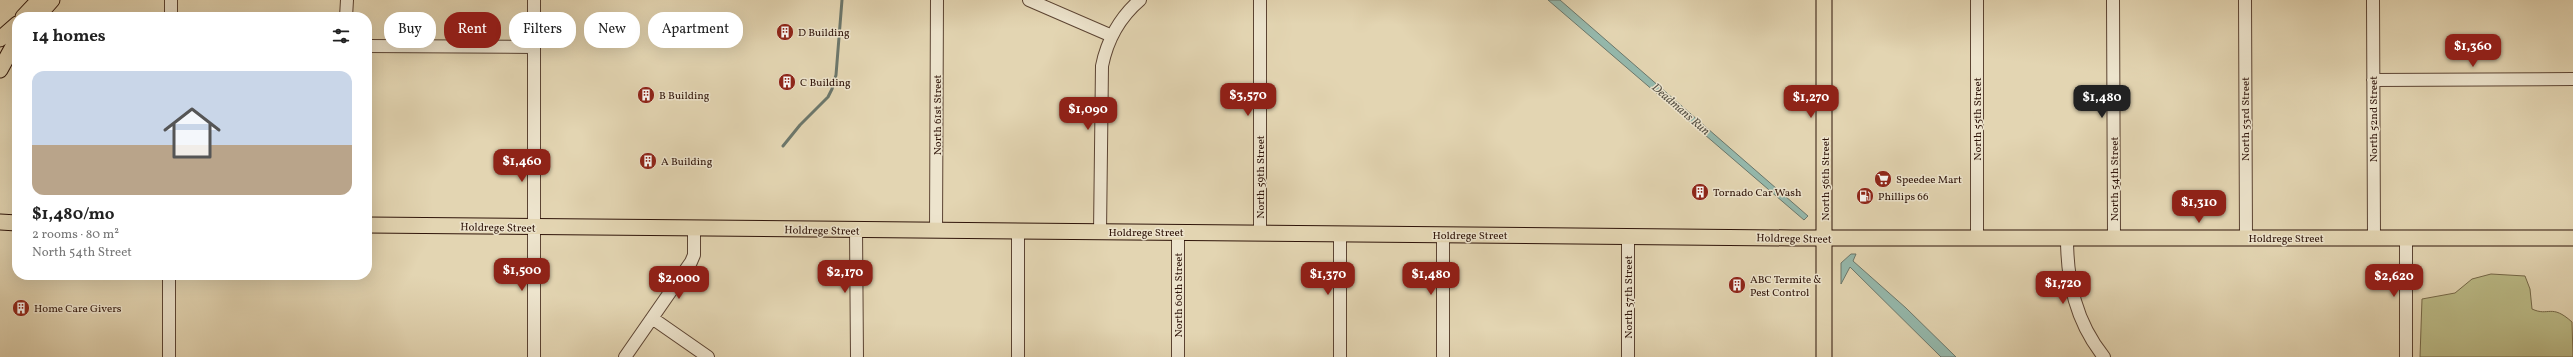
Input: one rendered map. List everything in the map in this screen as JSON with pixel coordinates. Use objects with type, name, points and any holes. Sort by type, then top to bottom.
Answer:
[{"type":"main road","points":[[28,12],[39,0]]},
{"type":"main road","points":[[41,12],[52,0]]},
{"type":"main road","name":"North 56th Street","points":[[1824,0],[1824,357]]},
{"type":"main road","points":[[0,39],[12,28]]},
{"type":"main road","points":[[0,70],[12,48]]},
{"type":"main road","points":[[0,222],[12,223]]},
{"type":"main road","name":"Holdrege Street","points":[[372,225],[1825,238],[2573,238]]},
{"type":"street","points":[[171,0],[171,12]]},
{"type":"street","points":[[346,12],[347,0]]},
{"type":"street","points":[[534,0],[534,12]]},
{"type":"street","name":"North 61st Street","points":[[936,231],[937,0]]},
{"type":"street","points":[[1028,0],[1112,36]]},
{"type":"street","points":[[1100,232],[1100,83],[1104,58],[1112,36],[1127,13],[1140,0]]},
{"type":"street","name":"North 59th Street","points":[[1260,0],[1260,233]]},
{"type":"street","name":"North 55th Street","points":[[1977,0],[1977,238]]},
{"type":"street","name":"North 54th Street","points":[[2114,0],[2114,238]]},
{"type":"street","name":"North 53rd Street","points":[[2245,0],[2246,238]]},
{"type":"street","name":"North 52nd Street","points":[[2373,0],[2374,238]]},
{"type":"street","points":[[0,45],[12,41]]},
{"type":"street","points":[[372,46],[509,48]]},
{"type":"street","points":[[534,48],[534,357]]},
{"type":"street","points":[[2373,80],[2573,80]]},
{"type":"street","points":[[625,357],[692,259],[694,228]]},
{"type":"street","points":[[856,230],[857,357]]},
{"type":"street","points":[[1018,231],[1018,357]]},
{"type":"street","name":"North 60th Street","points":[[1178,232],[1178,357]]},
{"type":"street","points":[[1340,234],[1340,357]]},
{"type":"street","points":[[1443,235],[1443,357]]},
{"type":"street","name":"North 57th Street","points":[[1628,236],[1628,357]]},
{"type":"street","points":[[2067,238],[2068,273],[2073,297],[2088,334],[2104,357]]},
{"type":"street","points":[[2406,238],[2406,357]]},
{"type":"street","points":[[169,280],[169,357]]},
{"type":"street","points":[[652,318],[708,357]]},
{"type":"green space","points":[[2491,274],[2525,276],[2530,289],[2532,309],[2542,312],[2550,311],[2559,313],[2572,322],[2573,357],[2420,357],[2422,299],[2455,293],[2472,279]]},
{"type":"water","name":"Deadmans Run","points":[[1548,0],[1560,0],[1808,216],[1804,220]]},
{"type":"water","points":[[1851,254],[1856,254],[1853,261],[1906,308],[1956,357],[1941,357],[1850,267],[1841,284],[1841,263]]},
{"type":"waterway","points":[[783,146],[800,125],[828,97],[832,89],[836,75],[842,0]]},
{"type":"place","name":"D Building","points":[[785,32]]},
{"type":"place","name":"C Building","points":[[787,82]]},
{"type":"place","name":"B Building","points":[[646,95]]},
{"type":"place","name":"A Building","points":[[648,161]]},
{"type":"place","name":"Speedee Mart","points":[[1883,179]]},
{"type":"place","name":"Tornado Car Wash","points":[[1700,192]]},
{"type":"place","name":"Phillips 66","points":[[1865,196]]},
{"type":"place","name":"ABC Termite & Pest Control","points":[[1737,285]]},
{"type":"place","name":"Home Care Givers","points":[[21,308]]}]
